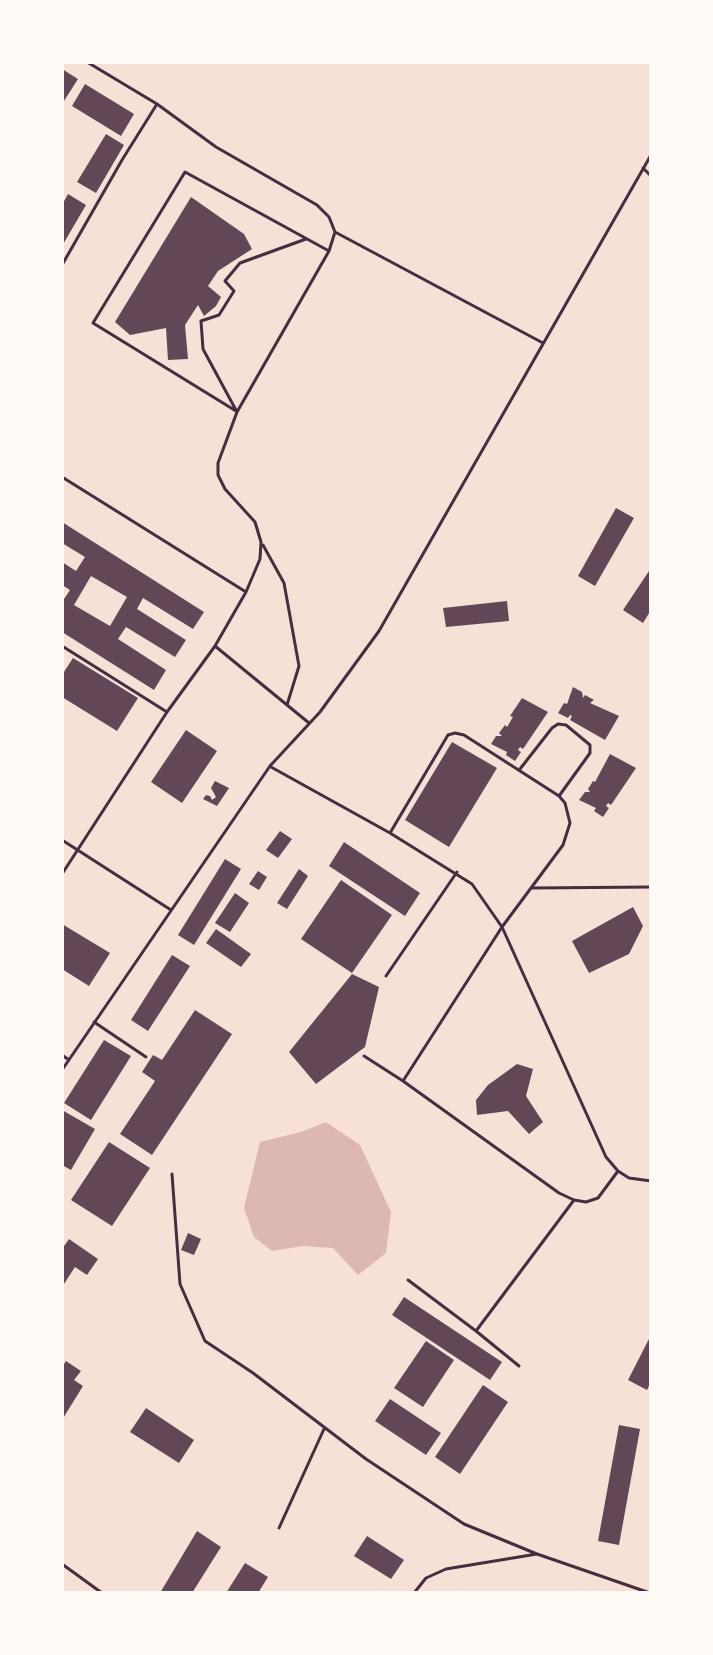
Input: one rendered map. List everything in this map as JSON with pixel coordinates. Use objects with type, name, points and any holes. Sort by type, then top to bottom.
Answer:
[{"type":"lane","points":[[87,62],[157,104],[216,147],[317,205],[329,217],[335,232],[329,251],[237,412],[218,463],[218,475],[225,489],[255,522],[261,542],[284,583],[299,666],[287,705]]},
{"type":"lane","points":[[62,265],[157,104]]},
{"type":"lane","points":[[62,1070],[270,766],[309,723],[379,631],[651,155]]},
{"type":"lane","points":[[643,168],[651,176]]},
{"type":"lane","points":[[237,412],[93,323],[185,172],[329,251]]},
{"type":"lane","points":[[335,232],[543,343]]},
{"type":"lane","points":[[237,412],[203,349],[201,321],[219,315],[234,291],[225,281],[240,263],[306,239]]},
{"type":"lane","points":[[62,477],[246,592]]},
{"type":"lane","points":[[62,874],[167,712],[215,646],[246,592],[260,559],[261,542]]},
{"type":"lane","points":[[62,646],[167,712]]},
{"type":"lane","points":[[215,646],[309,723]]},
{"type":"lane","points":[[519,771],[552,728],[558,724],[566,725],[590,745],[590,753],[559,796]]},
{"type":"lane","points":[[390,833],[448,735],[455,733],[464,735],[559,796],[568,812],[568,835],[502,927],[403,1081]]},
{"type":"lane","points":[[270,766],[457,872],[481,894],[502,927],[606,1157],[629,1178],[651,1181]]},
{"type":"lane","points":[[62,840],[171,910]]},
{"type":"lane","points":[[386,976],[457,872]]},
{"type":"lane","points":[[532,888],[651,887]]},
{"type":"lane","points":[[94,1022],[146,1057]]},
{"type":"lane","points":[[62,1055],[69,1060]]},
{"type":"lane","points":[[364,1056],[559,1193],[574,1200],[586,1202],[598,1198],[618,1171]]},
{"type":"lane","points":[[172,1174],[180,1284],[205,1341],[366,1459],[464,1524],[537,1554],[650,1593]]},
{"type":"lane","points":[[476,1331],[574,1200]]},
{"type":"lane","points":[[408,1280],[519,1366]]},
{"type":"lane","points":[[279,1528],[325,1428]]},
{"type":"lane","points":[[414,1593],[426,1578],[446,1569],[537,1554]]},
{"type":"lane","points":[[62,1564],[102,1593]]},
{"type":"shaded area","points":[[326,1122],[360,1145],[391,1212],[386,1253],[358,1275],[333,1248],[303,1246],[272,1251],[254,1237],[244,1208],[260,1142]]},
{"type":"building","points":[[62,69],[78,79],[62,104]]},
{"type":"building","points":[[85,84],[134,114],[121,136],[72,106]]},
{"type":"building","points":[[106,134],[124,145],[96,193],[77,182]]},
{"type":"building","points":[[68,194],[86,205],[62,246],[62,205]]},
{"type":"building","points":[[191,197],[244,234],[252,249],[218,271],[208,286],[221,297],[216,306],[204,316],[198,305],[185,325],[188,359],[168,360],[166,328],[130,335],[115,322]]},
{"type":"building","points":[[616,508],[634,518],[595,586],[578,576]]},
{"type":"building","points":[[62,522],[204,612],[193,629],[143,598],[137,609],[186,640],[175,657],[126,627],[118,639],[166,670],[154,690],[62,632],[62,602],[70,590],[62,585],[62,562],[76,571],[85,557],[62,543]],"holes":[[[91,576],[127,597],[110,626],[74,605]]]},
{"type":"building","points":[[651,568],[651,610],[643,623],[623,610]]},
{"type":"building","points":[[507,601],[509,621],[446,627],[443,608]]},
{"type":"building","points":[[73,658],[138,698],[117,731],[62,697],[62,675]]},
{"type":"building","points":[[573,687],[582,692],[583,698],[585,695],[594,700],[590,703],[619,716],[605,740],[570,720],[572,716],[568,718],[558,713],[564,703],[567,704]]},
{"type":"building","points":[[522,698],[548,712],[523,749],[520,747],[518,750],[521,752],[515,761],[506,755],[507,752],[491,744],[496,736],[502,736],[499,733],[505,725],[507,727]]},
{"type":"building","points":[[186,730],[217,751],[182,803],[151,782]]},
{"type":"building","points":[[452,742],[497,768],[449,847],[405,820]]},
{"type":"building","points":[[610,754],[636,768],[611,805],[608,803],[606,806],[609,808],[603,817],[594,811],[596,808],[579,800],[585,792],[590,792],[588,789]]},
{"type":"building","points":[[215,781],[229,788],[217,806],[203,799],[206,795],[212,800],[216,797],[211,788]]},
{"type":"building","points":[[280,831],[292,839],[278,858],[266,850]]},
{"type":"building","points":[[344,842],[420,893],[405,916],[329,866]]},
{"type":"building","points":[[225,859],[241,869],[194,945],[178,935]]},
{"type":"building","points":[[299,869],[308,876],[287,909],[277,903]]},
{"type":"building","points":[[258,871],[267,877],[259,890],[249,884]]},
{"type":"building","points":[[341,880],[392,915],[352,973],[301,939]]},
{"type":"building","points":[[235,893],[249,903],[230,932],[215,923]]},
{"type":"building","points":[[633,907],[643,926],[629,954],[589,973],[572,941]]},
{"type":"building","points":[[62,924],[110,953],[89,986],[62,969]]},
{"type":"building","points":[[216,929],[251,954],[241,967],[206,943]]},
{"type":"building","points":[[172,955],[190,966],[148,1031],[131,1020]]},
{"type":"building","points":[[352,974],[379,987],[365,1047],[316,1084],[289,1052]]},
{"type":"building","points":[[195,1010],[232,1034],[152,1155],[120,1134],[155,1081],[142,1072],[153,1055],[162,1060]]},
{"type":"building","points":[[104,1040],[131,1056],[91,1120],[64,1103]]},
{"type":"building","points":[[517,1064],[533,1069],[526,1096],[543,1122],[529,1134],[508,1111],[477,1115],[476,1100],[488,1085]]},
{"type":"building","points":[[62,1110],[95,1129],[71,1170],[62,1165]]},
{"type":"building","points":[[109,1142],[150,1168],[112,1226],[71,1200]]},
{"type":"building","points":[[188,1233],[201,1239],[194,1255],[181,1250]]},
{"type":"building","points":[[69,1239],[98,1259],[87,1275],[75,1267],[62,1287],[62,1249]]},
{"type":"building","points":[[404,1297],[502,1362],[490,1380],[392,1315]]},
{"type":"building","points":[[651,1335],[651,1382],[647,1390],[628,1380]]},
{"type":"building","points":[[426,1341],[454,1360],[423,1407],[394,1388]]},
{"type":"building","points":[[66,1361],[81,1371],[74,1380],[83,1386],[62,1420],[62,1367]]},
{"type":"building","points":[[483,1385],[508,1402],[460,1474],[435,1457]]},
{"type":"building","points":[[390,1399],[441,1433],[426,1455],[375,1421]]},
{"type":"building","points":[[146,1408],[194,1440],[179,1463],[130,1432]]},
{"type":"building","points":[[619,1425],[640,1429],[619,1545],[598,1541]]},
{"type":"building","points":[[197,1531],[221,1547],[192,1593],[160,1593]]},
{"type":"building","points":[[367,1536],[404,1560],[391,1579],[354,1556]]},
{"type":"building","points":[[245,1563],[268,1577],[258,1593],[226,1593]]}]
